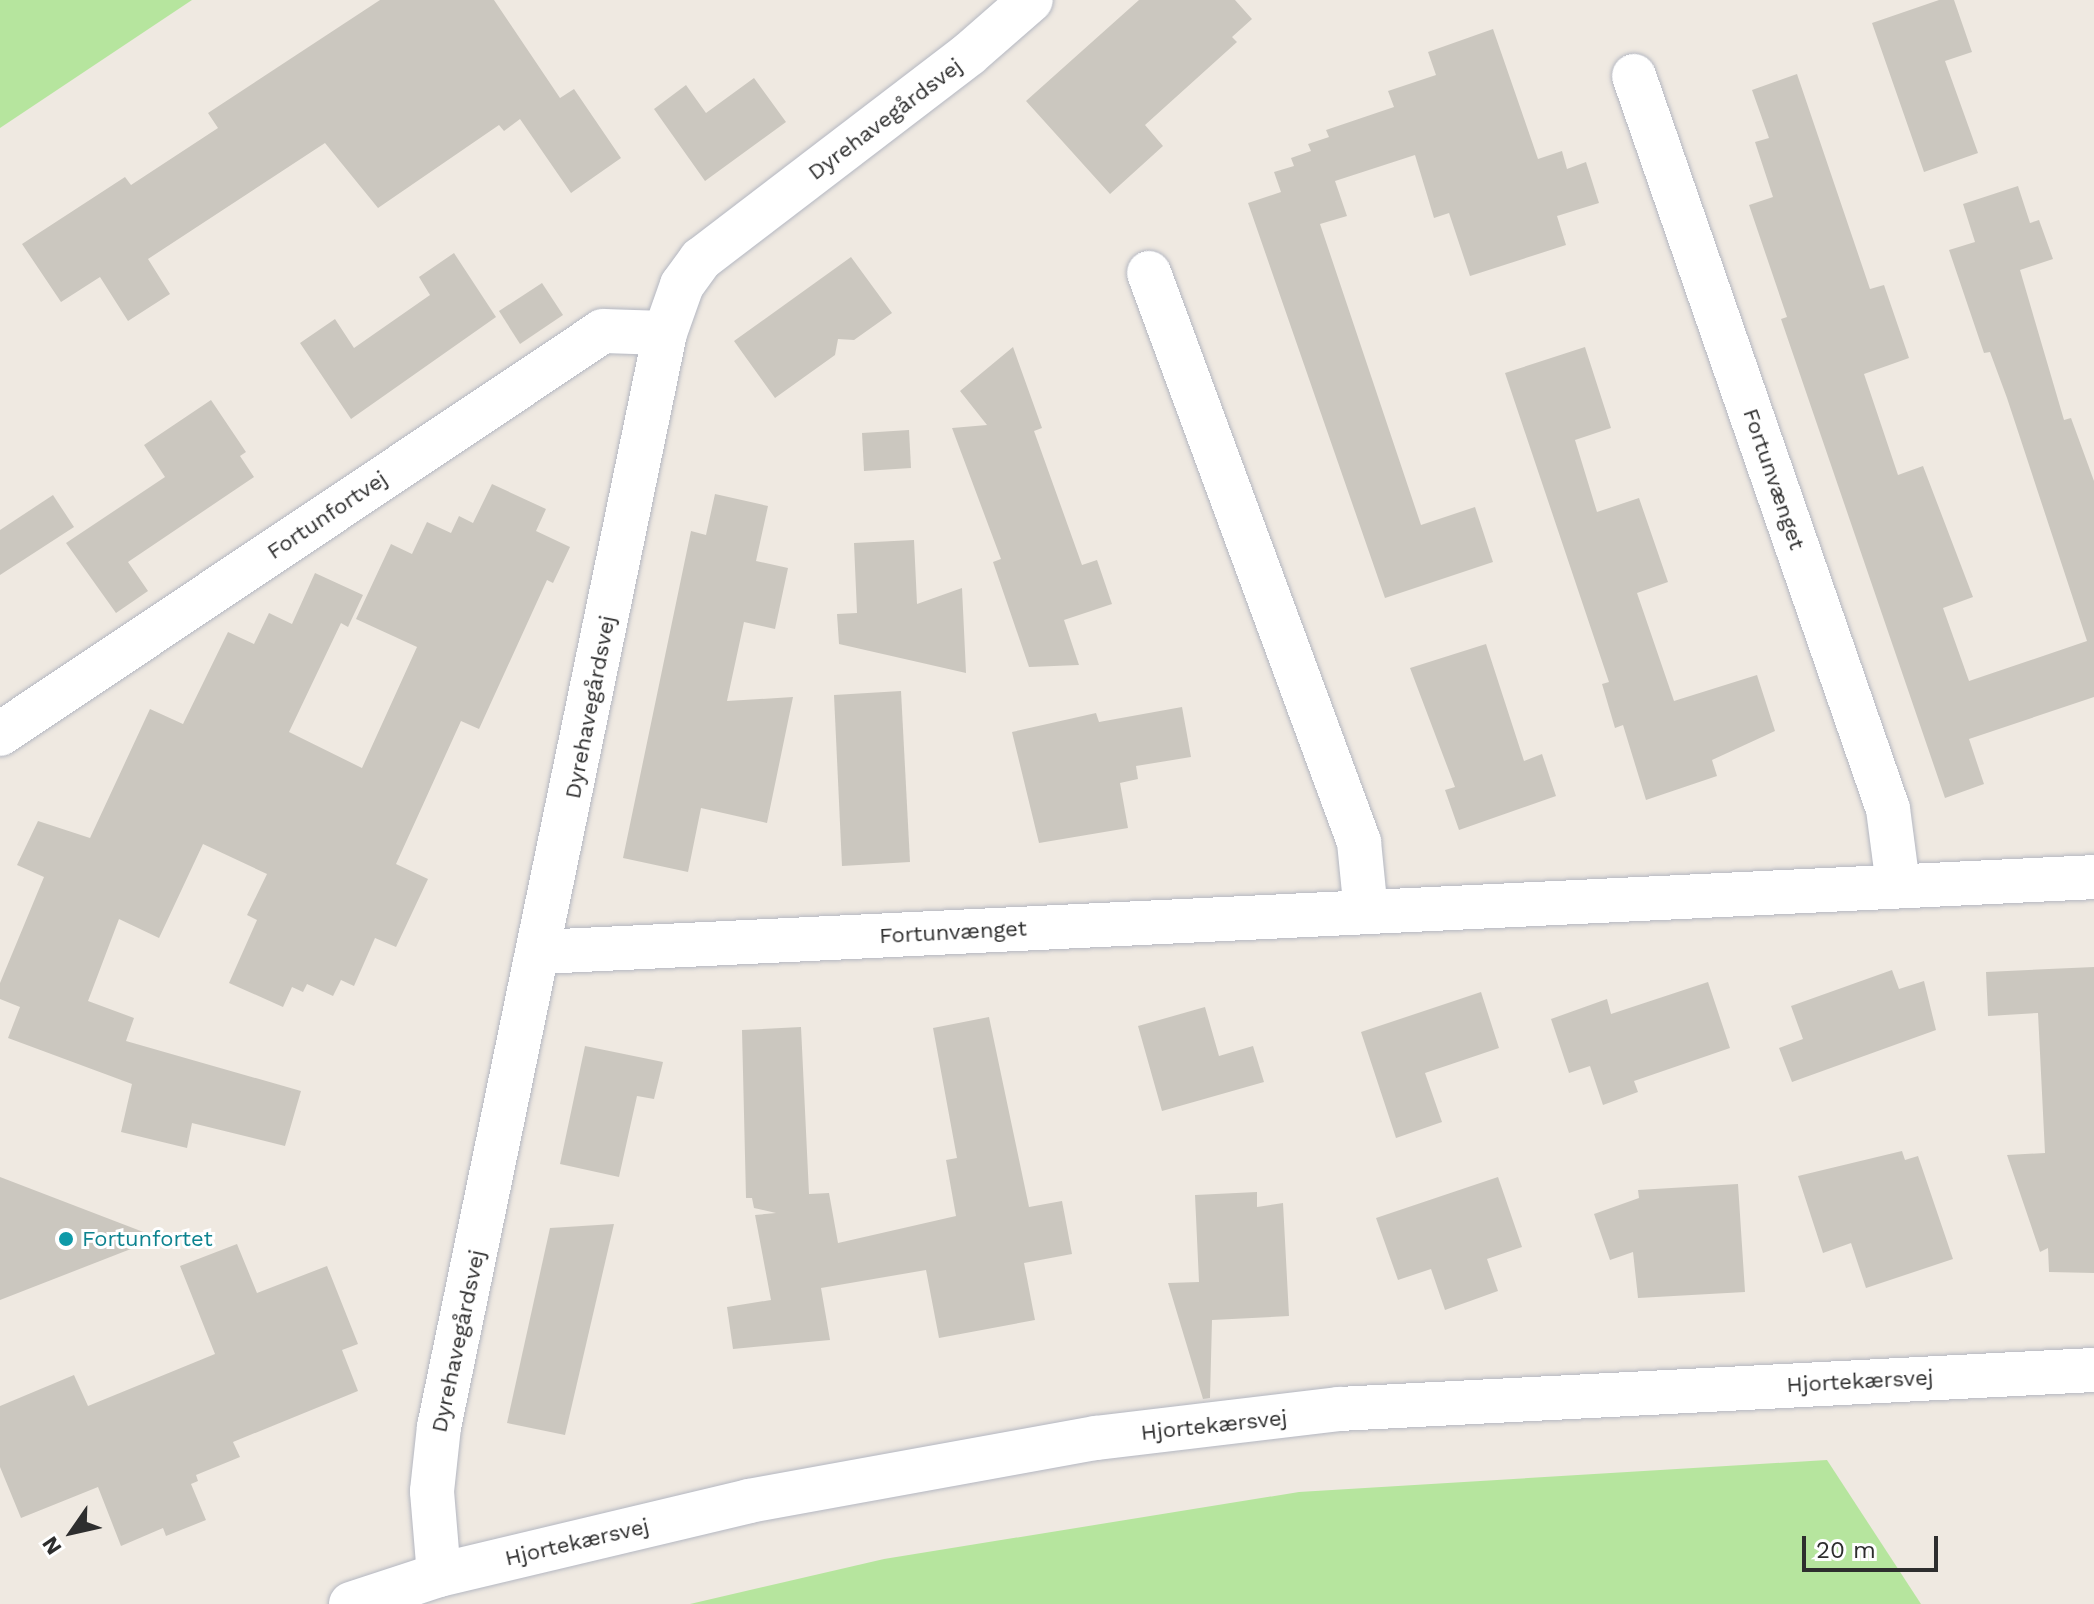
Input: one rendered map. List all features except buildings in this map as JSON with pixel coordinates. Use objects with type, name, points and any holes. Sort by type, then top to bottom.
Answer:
[{"type":"street","name":"Dyrehavegårdsvej","points":[[439,1575],[432,1491],[439,1427],[540,952],[665,333],[682,285],[701,259],[1031,0]]},
{"type":"street","name":"Fortunvænget","points":[[1634,76],[1888,809],[1898,885]]},
{"type":"street","points":[[1149,273],[1359,842],[1366,912]]},
{"type":"street","name":"Fortunfortvej","points":[[0,734],[603,331],[665,333]]},
{"type":"street","name":"Fortunvænget","points":[[540,952],[2094,877]]},
{"type":"street","name":"Hjortekærsvej","points":[[351,1604],[439,1575],[749,1501],[1096,1438],[1339,1409],[2094,1370]]},
{"type":"green space","points":[[0,0],[192,0],[0,128]]},
{"type":"green space","points":[[1827,1460],[1921,1604],[690,1604],[884,1559],[1299,1492]]},
{"type":"place","name":"Fortunfortet","points":[[66,1239]]}]
